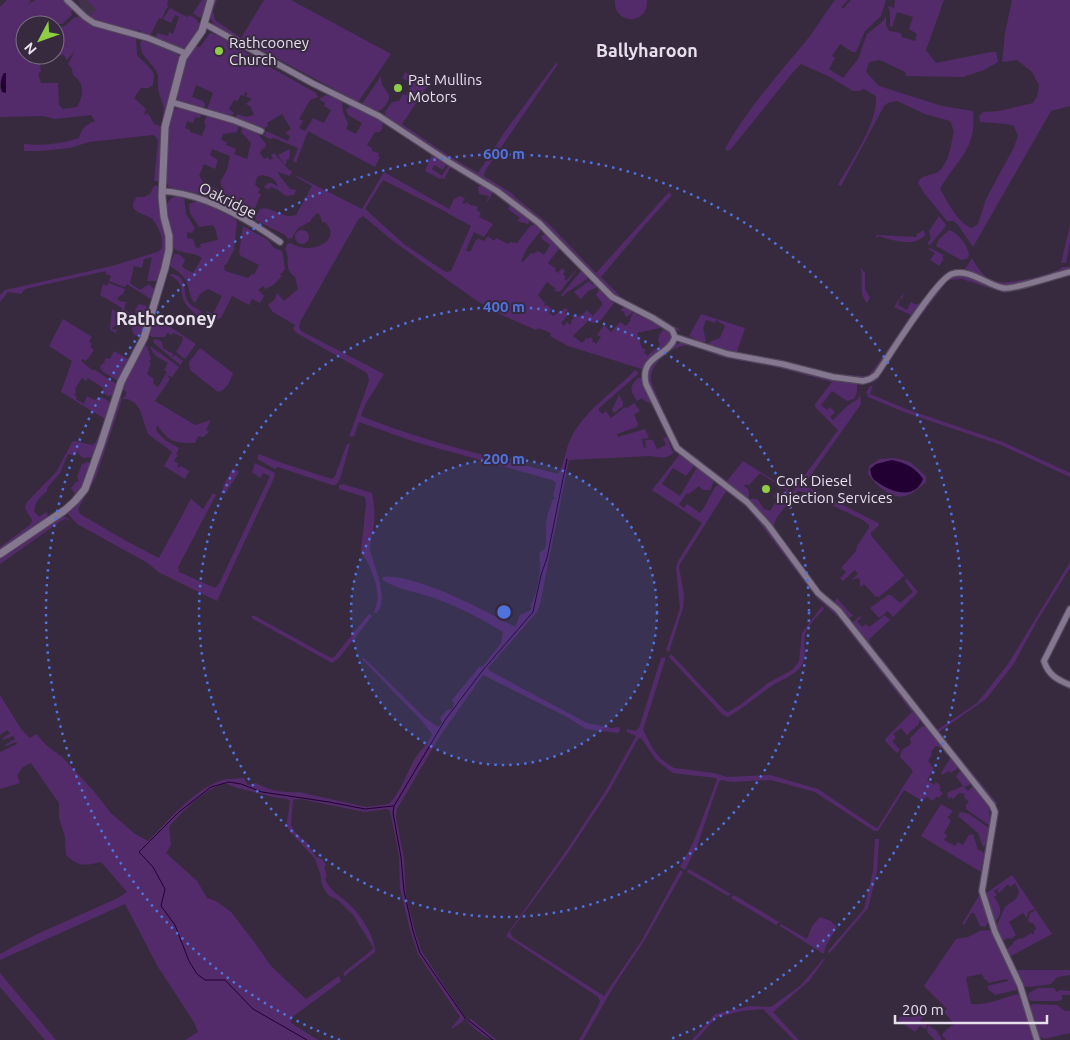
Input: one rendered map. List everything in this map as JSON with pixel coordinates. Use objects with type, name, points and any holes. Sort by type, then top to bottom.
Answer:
[{"type":"street","points":[[67,0],[85,18],[94,23],[148,38],[185,53]]},
{"type":"street","points":[[0,554],[70,506],[80,496],[88,482],[120,385],[144,338],[165,268],[169,243],[162,208],[164,134],[185,53],[200,36],[205,24],[210,0]]},
{"type":"street","points":[[205,24],[312,83],[379,116],[449,162],[497,190],[545,228],[612,297],[672,330],[675,337],[673,343],[650,362],[645,375],[646,384],[675,446],[747,502],[760,516],[813,588],[838,610],[992,805],[994,818],[982,891],[995,932],[1020,986],[1037,1040]]},
{"type":"street","points":[[171,102],[233,120],[261,132]]},
{"type":"street","name":"Oakridge","points":[[162,191],[181,193],[205,200],[280,242]]},
{"type":"street","points":[[675,337],[728,354],[782,364],[832,378],[867,380],[876,374],[924,304],[948,275],[962,273],[1005,288],[1070,272]]},
{"type":"street","points":[[1070,609],[1044,662],[1052,675],[1070,685]]},
{"type":"shaded area","points":[[7,0],[29,0],[31,1],[28,5],[35,0],[64,0],[73,9],[72,15],[65,21],[65,15],[15,15],[15,65],[40,65],[41,71],[38,74],[41,83],[58,83],[59,105],[63,109],[77,107],[82,94],[80,82],[73,75],[72,69],[68,64],[75,51],[67,60],[65,57],[65,26],[75,17],[81,17],[100,28],[136,38],[137,55],[152,70],[154,75],[153,85],[148,88],[141,88],[134,98],[146,109],[144,114],[146,115],[147,113],[154,123],[161,126],[164,109],[158,89],[158,75],[142,53],[140,43],[142,40],[177,54],[180,58],[163,135],[159,181],[154,181],[158,140],[153,135],[89,142],[70,148],[24,151],[24,144],[52,144],[79,138],[84,127],[95,121],[91,115],[55,119],[43,116],[0,117],[0,88],[2,92],[0,83],[0,7]]},
{"type":"shaded area","points":[[78,0],[112,0],[89,17],[83,12]]},
{"type":"shaded area","points":[[87,0],[168,0],[167,5],[169,6],[162,19],[159,18],[150,36],[141,34],[141,31],[138,30],[137,33],[99,23],[89,17],[97,10]]},
{"type":"shaded area","points":[[202,0],[207,0],[202,17],[198,17],[193,13]]},
{"type":"shaded area","points":[[215,0],[217,0],[213,11],[215,20],[241,38],[264,0],[291,0],[391,54],[358,102],[215,26],[209,16]]},
{"type":"shaded area","points":[[615,0],[647,0],[646,8],[643,14],[637,18],[625,18],[619,14]]},
{"type":"shaded area","points":[[835,0],[848,0],[841,7],[843,9],[851,0],[886,0],[881,16],[865,31],[856,52],[852,52],[840,44],[832,56],[835,58],[829,69],[843,78],[858,59],[867,34],[882,22],[886,16],[886,25],[889,31],[901,33],[902,37],[915,41],[917,34],[909,29],[913,17],[897,12],[892,27],[890,26],[888,6],[894,8],[895,0],[944,0],[926,50],[936,63],[996,52],[998,62],[984,70],[963,77],[906,76],[905,72],[880,60],[869,62],[866,72],[879,86],[942,106],[973,111],[972,135],[969,145],[940,189],[957,217],[972,228],[978,224],[986,199],[1018,136],[1014,126],[980,122],[979,116],[983,112],[999,111],[1033,103],[1037,97],[1039,85],[1032,72],[1017,60],[1002,62],[1005,33],[1012,0],[1070,0],[1070,106],[1051,111],[973,247],[958,225],[954,221],[947,221],[918,183],[922,178],[935,173],[944,165],[950,151],[954,131],[950,121],[925,114],[897,101],[888,103],[884,106],[841,186],[838,185],[868,130],[873,118],[876,96],[864,89],[853,91],[828,76],[801,64],[731,149],[728,151],[725,149],[752,107],[806,41]]},
{"type":"shaded area","points":[[170,8],[187,17],[190,15],[201,26],[185,48],[156,39],[157,33],[168,36],[169,32],[173,34],[179,17],[175,15],[171,23],[163,19]]},
{"type":"shaded area","points":[[210,33],[222,37],[316,93],[318,97],[310,100],[299,119],[303,121],[299,128],[305,131],[313,118],[324,123],[331,110],[324,106],[325,103],[320,100],[320,98],[326,95],[342,101],[343,112],[348,123],[346,129],[356,134],[362,123],[348,115],[346,110],[351,105],[372,114],[383,122],[380,132],[375,132],[367,145],[372,148],[372,151],[379,153],[378,156],[380,157],[375,167],[308,131],[296,163],[293,161],[298,148],[264,136],[266,131],[288,141],[290,136],[285,133],[291,129],[282,114],[267,123],[268,126],[265,128],[236,118],[237,114],[246,117],[254,115],[250,106],[246,104],[252,99],[245,96],[248,94],[245,92],[244,96],[241,95],[237,101],[234,100],[229,109],[234,113],[231,117],[207,109],[213,93],[196,85],[192,97],[203,101],[205,104],[204,108],[177,101],[175,97],[183,64],[194,46],[200,47]]},
{"type":"shaded area","points":[[556,63],[558,64],[485,171],[484,176],[513,194],[550,225],[596,273],[669,192],[672,195],[601,277],[621,297],[678,328],[681,332],[614,295],[568,247],[531,213],[495,187],[385,117],[385,112],[392,102],[399,101],[403,94],[406,95],[412,85],[410,83],[412,80],[409,78],[407,81],[402,78],[405,72],[429,84],[402,124],[478,173],[506,130]]},
{"type":"shaded area","points":[[4,73],[6,73],[6,93],[2,92],[1,87]]},
{"type":"shaded area","points":[[381,76],[383,86],[389,98],[381,110],[377,112],[362,104]]},
{"type":"shaded area","points":[[178,108],[201,114],[200,118],[195,117],[193,123],[187,121],[185,128],[202,136],[207,116],[239,125],[237,132],[223,134],[221,140],[227,142],[226,145],[236,149],[234,154],[247,159],[251,143],[241,132],[243,127],[257,133],[266,144],[260,153],[264,159],[268,157],[270,160],[273,158],[271,155],[274,153],[292,171],[290,176],[277,172],[290,189],[296,190],[294,195],[286,196],[271,187],[267,191],[268,189],[264,187],[268,183],[278,187],[276,181],[261,175],[257,177],[255,185],[260,189],[258,193],[261,194],[252,216],[247,217],[234,208],[224,205],[224,192],[220,182],[227,170],[230,156],[212,149],[210,155],[218,160],[215,169],[204,164],[199,176],[204,183],[219,190],[219,197],[213,201],[200,194],[169,187],[166,183],[168,132],[173,110]]},
{"type":"shaded area","points":[[410,141],[413,141],[447,163],[443,170],[434,165],[432,169],[441,177],[449,165],[451,166],[444,179],[440,179],[425,171],[432,154]]},
{"type":"shaded area","points":[[290,149],[289,159],[286,160],[285,165],[278,155]]},
{"type":"shaded area","points":[[384,172],[449,209],[454,199],[460,196],[465,198],[462,203],[465,204],[466,202],[478,207],[477,210],[481,213],[479,217],[493,224],[484,237],[474,232],[466,250],[470,252],[476,240],[484,241],[488,236],[494,241],[496,238],[508,244],[510,242],[517,243],[531,225],[537,225],[540,227],[540,232],[527,248],[521,261],[523,262],[531,253],[533,254],[538,251],[544,255],[550,245],[541,236],[547,234],[561,246],[548,263],[556,269],[555,271],[558,273],[562,268],[565,271],[563,274],[566,277],[564,279],[566,281],[580,266],[560,292],[554,291],[556,289],[547,282],[538,295],[545,303],[544,305],[552,309],[549,313],[553,316],[565,308],[568,310],[565,313],[568,315],[561,323],[564,326],[567,322],[570,325],[574,318],[573,315],[575,317],[582,315],[587,310],[593,316],[603,304],[596,295],[601,289],[614,303],[601,320],[594,323],[588,321],[573,336],[582,343],[586,338],[589,339],[590,337],[596,344],[601,337],[597,335],[604,325],[611,332],[620,322],[626,326],[631,320],[634,311],[627,317],[624,314],[625,312],[620,310],[625,306],[636,312],[638,316],[643,315],[659,325],[660,328],[637,333],[647,356],[660,345],[659,335],[664,329],[671,334],[671,343],[648,361],[642,369],[568,346],[550,336],[551,333],[538,328],[536,330],[495,312],[477,301],[393,241],[363,216],[358,220],[300,322],[299,327],[301,331],[384,374],[365,405],[361,416],[434,441],[558,474],[570,439],[586,416],[635,370],[638,372],[598,409],[602,414],[606,411],[611,418],[625,407],[627,408],[634,403],[640,411],[634,414],[638,424],[637,427],[617,434],[618,437],[645,429],[649,438],[642,439],[644,448],[646,447],[645,440],[653,440],[657,449],[666,445],[663,438],[667,437],[674,452],[669,456],[663,457],[569,460],[537,612],[488,668],[490,671],[587,723],[611,728],[619,727],[620,730],[618,733],[586,729],[567,717],[483,675],[440,736],[397,809],[396,817],[404,859],[406,896],[416,935],[422,952],[465,1017],[463,1021],[452,1029],[460,1017],[418,954],[410,930],[400,889],[399,856],[390,811],[387,809],[365,812],[300,799],[293,800],[291,825],[295,832],[308,844],[316,857],[321,858],[324,862],[326,865],[324,867],[327,884],[356,911],[367,928],[375,947],[375,952],[345,977],[343,973],[372,950],[373,947],[353,915],[338,900],[328,895],[322,885],[315,859],[288,829],[290,801],[227,784],[220,785],[204,794],[169,827],[171,845],[166,853],[197,881],[207,898],[216,901],[231,912],[271,966],[306,999],[339,976],[341,981],[291,1018],[291,1023],[318,1040],[185,1040],[198,1032],[194,1022],[158,967],[125,904],[0,960],[0,954],[35,935],[118,898],[127,892],[101,862],[78,864],[66,855],[65,837],[59,818],[59,803],[31,763],[23,767],[17,775],[20,783],[0,789],[0,752],[17,744],[16,742],[5,745],[15,739],[13,736],[3,740],[10,733],[7,730],[0,735],[0,695],[21,729],[30,738],[36,734],[47,746],[62,757],[92,789],[111,813],[135,834],[148,841],[197,793],[217,782],[227,779],[244,778],[247,784],[250,785],[256,783],[277,791],[299,792],[366,807],[389,804],[393,799],[414,760],[432,734],[421,720],[362,659],[364,658],[425,718],[438,727],[442,723],[440,718],[447,710],[452,709],[454,703],[452,700],[501,643],[503,632],[478,617],[452,605],[401,589],[383,580],[383,577],[396,577],[413,581],[450,594],[515,627],[520,615],[531,609],[530,605],[537,588],[540,572],[539,553],[545,549],[549,510],[553,499],[556,499],[553,496],[556,483],[552,480],[415,442],[359,422],[354,436],[349,437],[369,381],[367,373],[295,332],[293,328],[295,325],[273,312],[268,305],[275,299],[277,293],[284,301],[298,289],[295,277],[288,267],[288,257],[285,249],[287,244],[291,243],[298,247],[306,248],[321,245],[330,236],[330,230],[317,213],[311,221],[298,228],[292,238],[288,239],[285,235],[257,221],[255,218],[260,209],[264,208],[286,216],[296,215],[312,186],[295,176],[362,209]],"holes":[[[383,180],[471,226],[451,271],[446,272],[404,244],[365,209]]]},
{"type":"shaded area","points":[[159,185],[159,198],[167,248],[158,281],[147,281],[152,257],[144,259],[142,268],[134,266],[130,283],[140,290],[149,284],[155,290],[152,299],[127,284],[125,287],[109,281],[111,276],[106,274],[106,271],[25,289],[21,294],[8,292],[0,302],[0,295],[5,290],[112,266],[160,250],[162,239],[156,223],[151,218],[136,211],[133,205],[137,197],[144,197],[150,194],[154,186]]},
{"type":"shaded area","points":[[481,185],[492,192],[484,206],[489,196],[479,194],[478,187]]},
{"type":"shaded area","points":[[175,196],[184,197],[186,214],[195,228],[192,233],[187,232],[187,238],[193,239],[196,248],[201,247],[200,244],[218,240],[215,228],[212,225],[199,227],[190,213],[189,204],[197,201],[200,202],[234,218],[237,222],[234,250],[226,265],[224,265],[225,271],[248,278],[252,274],[254,275],[259,265],[241,256],[239,253],[243,226],[268,240],[274,248],[282,251],[285,269],[280,275],[282,276],[273,285],[266,289],[263,286],[258,290],[264,296],[260,303],[252,299],[249,305],[232,296],[221,318],[205,323],[207,311],[213,314],[222,296],[208,289],[200,294],[195,303],[191,298],[186,280],[170,266],[174,254],[179,254],[185,260],[182,267],[193,273],[202,258],[176,250],[172,244],[165,212],[168,202]]},
{"type":"shaded area","points":[[511,204],[528,216],[528,224],[517,221],[520,218],[508,209]]},
{"type":"shaded area","points":[[939,216],[946,225],[930,245],[927,244],[931,239],[929,231]]},
{"type":"shaded area","points":[[1070,225],[1070,242],[1066,263],[1061,263]]},
{"type":"shaded area","points":[[299,230],[305,230],[309,237],[305,244],[299,244],[295,240],[295,234]]},
{"type":"shaded area","points":[[924,230],[925,235],[921,239],[909,242],[896,241],[879,236],[875,238],[862,256],[877,235],[916,237],[917,234]]},
{"type":"shaded area","points":[[949,230],[965,243],[969,255],[967,259],[961,260],[936,246],[939,239]]},
{"type":"shaded area","points":[[930,248],[944,255],[942,258],[944,259],[939,266],[930,260],[935,253],[928,249]]},
{"type":"shaded area","points":[[972,258],[984,275],[999,282],[1037,277],[1062,267],[1070,267],[1070,271],[1005,287],[966,271],[965,269]]},
{"type":"shaded area","points":[[860,267],[865,273],[865,289],[870,298],[867,303],[862,294]]},
{"type":"shaded area","points":[[584,270],[588,275],[587,279],[562,297],[561,295],[581,271]]},
{"type":"shaded area","points":[[171,274],[180,277],[182,280],[187,300],[201,311],[202,322],[185,303],[179,282]]},
{"type":"shaded area","points":[[1070,274],[1070,276],[1005,293],[962,279],[948,280],[901,342],[874,382],[900,341],[944,281],[952,276],[962,275],[998,288]]},
{"type":"shaded area","points":[[589,281],[593,285],[595,282],[597,284],[596,288],[588,291],[581,299],[574,292]]},
{"type":"shaded area","points":[[109,283],[125,289],[123,294],[117,298],[119,301],[126,302],[124,309],[137,317],[135,310],[139,304],[147,306],[143,320],[146,322],[142,338],[134,335],[132,329],[134,320],[122,317],[118,324],[112,328],[113,330],[117,329],[116,333],[110,330],[112,309],[119,314],[122,308],[100,295],[103,284],[107,286]]},
{"type":"shaded area","points":[[900,298],[898,305],[907,310],[911,302],[920,304],[913,316],[894,307]]},
{"type":"shaded area","points":[[701,314],[745,328],[737,352],[777,359],[832,374],[864,376],[869,375],[873,370],[907,323],[906,318],[908,322],[872,376],[865,378],[837,377],[710,347],[709,342],[720,338],[725,326],[716,320],[715,323],[706,320],[703,328],[706,341],[703,343],[689,336]]},
{"type":"shaded area","points":[[153,316],[196,344],[185,359],[176,352],[183,337],[173,333],[172,335],[167,333],[165,337],[152,337],[148,334]]},
{"type":"shaded area","points":[[63,319],[92,337],[89,341],[92,344],[90,347],[94,350],[86,361],[83,359],[81,361],[92,370],[118,385],[115,395],[108,396],[103,393],[103,388],[88,378],[86,381],[82,378],[75,389],[74,395],[77,397],[76,399],[84,404],[87,396],[94,400],[101,397],[112,405],[93,457],[83,458],[78,453],[79,449],[75,456],[68,454],[60,473],[35,505],[34,511],[39,517],[46,512],[49,518],[0,552],[0,547],[31,524],[32,520],[25,508],[27,502],[57,471],[72,442],[92,445],[96,442],[105,419],[61,392],[72,361],[49,346]]},
{"type":"shaded area","points":[[157,339],[162,342],[163,348],[173,354],[173,357],[175,355],[183,361],[180,365],[154,343],[153,340]]},
{"type":"shaded area","points":[[685,341],[857,382],[857,392],[854,399],[847,401],[832,391],[821,405],[827,410],[830,407],[835,412],[830,417],[833,420],[847,406],[858,399],[860,395],[861,404],[804,485],[878,523],[879,525],[870,534],[918,592],[893,617],[888,611],[879,618],[870,608],[888,595],[891,595],[900,603],[913,592],[905,581],[907,579],[904,576],[879,597],[876,597],[864,584],[860,587],[860,580],[858,578],[851,580],[858,574],[855,570],[843,581],[840,578],[846,572],[841,568],[856,551],[857,546],[869,528],[869,525],[863,520],[804,492],[798,491],[777,517],[774,524],[775,529],[790,549],[788,551],[751,503],[752,498],[758,500],[764,509],[770,511],[777,500],[773,496],[776,493],[781,496],[786,490],[760,473],[749,485],[746,484],[744,486],[748,489],[749,497],[746,499],[678,447],[648,383],[648,371],[656,359],[676,344]],"holes":[[[690,345],[722,357],[780,368],[832,382],[815,404],[815,407],[838,430],[794,490],[791,491],[743,461],[727,481],[678,444],[651,382],[653,368],[663,356],[683,346]]]},
{"type":"shaded area","points":[[137,342],[139,343],[118,381],[102,371],[100,367],[105,363],[106,358],[110,359],[114,351],[128,359]]},
{"type":"shaded area","points":[[144,345],[147,346],[151,359],[147,374],[154,379],[153,383],[158,387],[167,372],[164,370],[168,363],[156,356],[150,346],[179,367],[172,377],[167,375],[170,379],[155,401],[195,425],[211,420],[206,430],[209,432],[203,437],[198,436],[195,443],[177,442],[165,435],[157,425],[156,430],[161,436],[179,448],[176,454],[178,455],[174,461],[179,464],[177,466],[179,468],[181,466],[189,471],[185,479],[164,466],[172,452],[148,434],[140,410],[135,403],[128,399],[122,399],[126,392],[121,387]]},
{"type":"shaded area","points":[[200,348],[233,373],[228,384],[221,391],[218,392],[190,370],[189,362]]},
{"type":"shaded area","points":[[638,378],[642,378],[652,401],[650,403],[642,398],[637,401],[633,394],[632,386]]},
{"type":"shaded area","points":[[870,386],[873,386],[870,394],[906,409],[1003,442],[1070,473],[1070,477],[1001,445],[904,412],[868,397],[866,392]]},
{"type":"shaded area","points":[[619,395],[623,406],[614,413],[612,410]]},
{"type":"shaded area","points":[[119,397],[122,399],[96,477],[78,509],[80,514],[159,558],[191,499],[203,509],[213,493],[216,495],[178,567],[179,572],[215,588],[219,584],[270,476],[263,473],[260,478],[252,472],[255,463],[275,473],[217,601],[160,573],[146,562],[77,524],[66,512],[75,505]]},
{"type":"shaded area","points":[[347,444],[350,444],[340,479],[336,485],[278,467],[275,469],[257,459],[259,454],[332,479],[335,476]]},
{"type":"shaded area","points":[[680,454],[693,464],[693,467],[686,476],[673,468],[662,484],[680,496],[696,469],[698,468],[713,479],[710,490],[703,490],[699,486],[689,494],[687,493],[679,504],[684,508],[687,504],[700,513],[716,486],[721,485],[746,504],[745,506],[727,490],[680,564],[684,595],[683,608],[669,652],[666,650],[680,608],[676,568],[678,561],[702,523],[652,490]]},
{"type":"shaded area","points":[[895,458],[910,462],[926,476],[926,482],[914,492],[900,497],[889,493],[879,486],[868,474],[869,466],[880,459]]},
{"type":"shaded area","points":[[892,460],[910,466],[917,471],[923,479],[916,489],[907,492],[896,491],[885,487],[873,479],[870,469],[876,464]]},
{"type":"shaded area","points":[[88,462],[92,465],[87,482],[76,496],[71,488],[79,481],[77,477],[82,464]]},
{"type":"shaded area","points":[[233,468],[239,472],[225,494],[221,493],[223,486]]},
{"type":"shaded area","points":[[343,484],[372,493],[374,520],[370,550],[382,594],[382,602],[376,613],[374,612],[378,599],[376,584],[361,551],[366,504],[365,497],[339,489],[339,485]]},
{"type":"shaded area","points":[[751,508],[808,583],[833,607],[920,719],[919,724],[907,735],[901,728],[893,734],[896,738],[892,741],[900,750],[897,753],[885,741],[886,738],[912,712],[838,617],[818,599],[806,584],[749,509]]},
{"type":"shaded area","points":[[62,515],[70,521],[65,519],[61,521],[0,564],[0,558]]},
{"type":"shaded area","points":[[1070,562],[1070,568],[1013,665],[986,699],[939,732],[997,803],[996,806],[883,664],[882,658],[937,730],[977,703],[1008,664]]},
{"type":"shaded area","points":[[837,598],[854,615],[847,619],[834,602]]},
{"type":"shaded area","points":[[822,606],[824,609],[806,631],[804,657],[799,669],[728,717],[723,715],[669,657],[671,654],[728,712],[768,683],[792,670],[799,661],[802,633]]},
{"type":"shaded area","points":[[369,614],[372,616],[339,658],[332,663],[253,619],[251,616],[255,616],[331,658],[334,657]]},
{"type":"shaded area","points":[[885,615],[890,620],[869,639],[879,657],[852,625],[860,616],[861,618],[857,621],[862,627],[866,624],[869,627]]},
{"type":"shaded area","points":[[665,657],[643,730],[653,749],[661,759],[674,768],[714,773],[727,777],[770,775],[818,789],[876,828],[913,771],[900,757],[902,750],[911,744],[910,738],[921,727],[926,726],[947,751],[946,755],[943,749],[936,746],[931,752],[932,754],[928,761],[934,769],[927,780],[934,785],[936,782],[940,785],[941,788],[939,790],[943,793],[933,801],[927,797],[921,800],[904,790],[878,831],[874,831],[815,792],[771,780],[731,782],[721,780],[697,846],[685,870],[680,867],[693,843],[717,780],[716,778],[673,773],[656,760],[641,738],[638,739],[609,791],[568,853],[510,932],[512,937],[604,996],[642,940],[680,870],[683,872],[644,941],[614,986],[583,1040],[579,1040],[598,1006],[600,1001],[598,997],[506,936],[606,790],[636,736],[627,732],[627,729],[635,731],[639,728],[661,658]]},
{"type":"shaded area","points":[[951,757],[957,765],[957,769],[942,775],[941,773]]},
{"type":"shaded area","points":[[959,772],[962,772],[971,784],[964,787],[968,791],[973,786],[987,804],[990,818],[989,825],[966,809],[966,805],[969,802],[964,797],[965,794],[959,793],[949,800],[947,793],[963,786],[956,776]]},
{"type":"shaded area","points":[[941,804],[953,811],[947,816],[951,821],[944,833],[947,835],[944,840],[955,846],[958,842],[963,845],[969,835],[973,834],[978,850],[984,854],[981,872],[921,836]]},
{"type":"shaded area","points":[[960,812],[969,814],[989,828],[986,844],[983,847],[978,833],[958,816]]},
{"type":"shaded area","points":[[875,839],[879,839],[877,871],[868,908],[829,954],[828,951],[864,909],[873,871]]},
{"type":"shaded area","points":[[689,869],[731,894],[728,896],[687,872]]},
{"type":"shaded area","points":[[1012,875],[1052,934],[1009,957],[1006,950],[1013,942],[1031,933],[1034,935],[1036,929],[1034,924],[1028,920],[1030,913],[1035,911],[1034,909],[1028,912],[1027,918],[1023,913],[1009,922],[1016,935],[1011,939],[1008,938],[1002,941],[995,927],[1004,909],[1016,898],[1019,891],[1015,883],[1010,887],[1008,884],[999,893],[997,891],[1000,887],[994,891],[997,895],[994,897],[1000,909],[999,916],[995,922],[992,921],[985,894]]},
{"type":"shaded area","points":[[980,894],[989,921],[985,927],[980,926],[974,913],[971,913],[964,925],[962,924]]},
{"type":"shaded area","points":[[734,895],[779,922],[776,925],[731,898]]},
{"type":"shaded area","points":[[820,917],[831,921],[837,927],[824,953],[780,926],[781,924],[807,939],[812,926]]},
{"type":"shaded area","points":[[987,930],[993,932],[1018,986],[1016,990],[995,995],[987,986],[1008,981],[1007,979],[988,983],[982,974],[966,977],[971,1004],[988,1003],[1017,994],[1022,997],[1035,1040],[946,1040],[942,1035],[954,1024],[944,1012],[947,1009],[924,986],[956,939]]},
{"type":"shaded area","points":[[824,958],[809,981],[773,1012],[799,1040],[794,1040],[763,1009],[742,1011],[717,1017],[696,1040],[692,1040],[715,1014],[750,1006],[771,1007],[801,985]]},
{"type":"shaded area","points":[[1015,970],[1070,970],[1070,975],[1057,977],[1051,984],[1029,987],[1024,986]]},
{"type":"shaded area","points":[[0,973],[56,1040],[45,1040],[0,987]]},
{"type":"shaded area","points":[[1038,988],[1054,988],[1057,992],[1060,990],[1070,991],[1070,995],[1062,995],[1062,1000],[1058,1001],[1031,1001],[1028,997],[1029,993]]},
{"type":"shaded area","points":[[1033,1004],[1057,1005],[1065,1011],[1070,1011],[1070,1033],[1044,1039],[1039,1036],[1030,1007]]},
{"type":"shaded area","points":[[912,1008],[924,1016],[920,1021],[927,1025],[926,1029],[920,1026],[915,1032],[898,1020],[903,1013]]},
{"type":"shaded area","points":[[471,1019],[497,1040],[480,1034],[467,1021]]},
{"type":"shaded area","points":[[928,1025],[937,1031],[942,1040],[935,1040],[927,1032]]},
{"type":"waterway","points":[[465,1018],[420,953],[404,891],[401,857],[393,813],[394,806],[445,720],[483,670],[533,612],[541,575],[547,558],[567,459]]},
{"type":"waterway","points":[[307,1040],[253,1009],[225,980],[205,980],[197,974],[189,961],[175,925],[161,906],[165,889],[153,867],[139,852],[179,812],[211,787],[229,782],[241,784],[262,792],[365,809],[393,806]]},
{"type":"waterway","points":[[468,1020],[493,1040]]},
{"type":"place","name":"Rathcooney Church","points":[[219,51]]},
{"type":"place","name":"Pat Mullins Motors","points":[[398,88]]},
{"type":"place","name":"Cork Diesel Injection Services","points":[[766,489]]},
{"type":"district","name":"Ballyharoon","points":[[647,50]]},
{"type":"district","name":"Rathcooney","points":[[166,318]]}]
